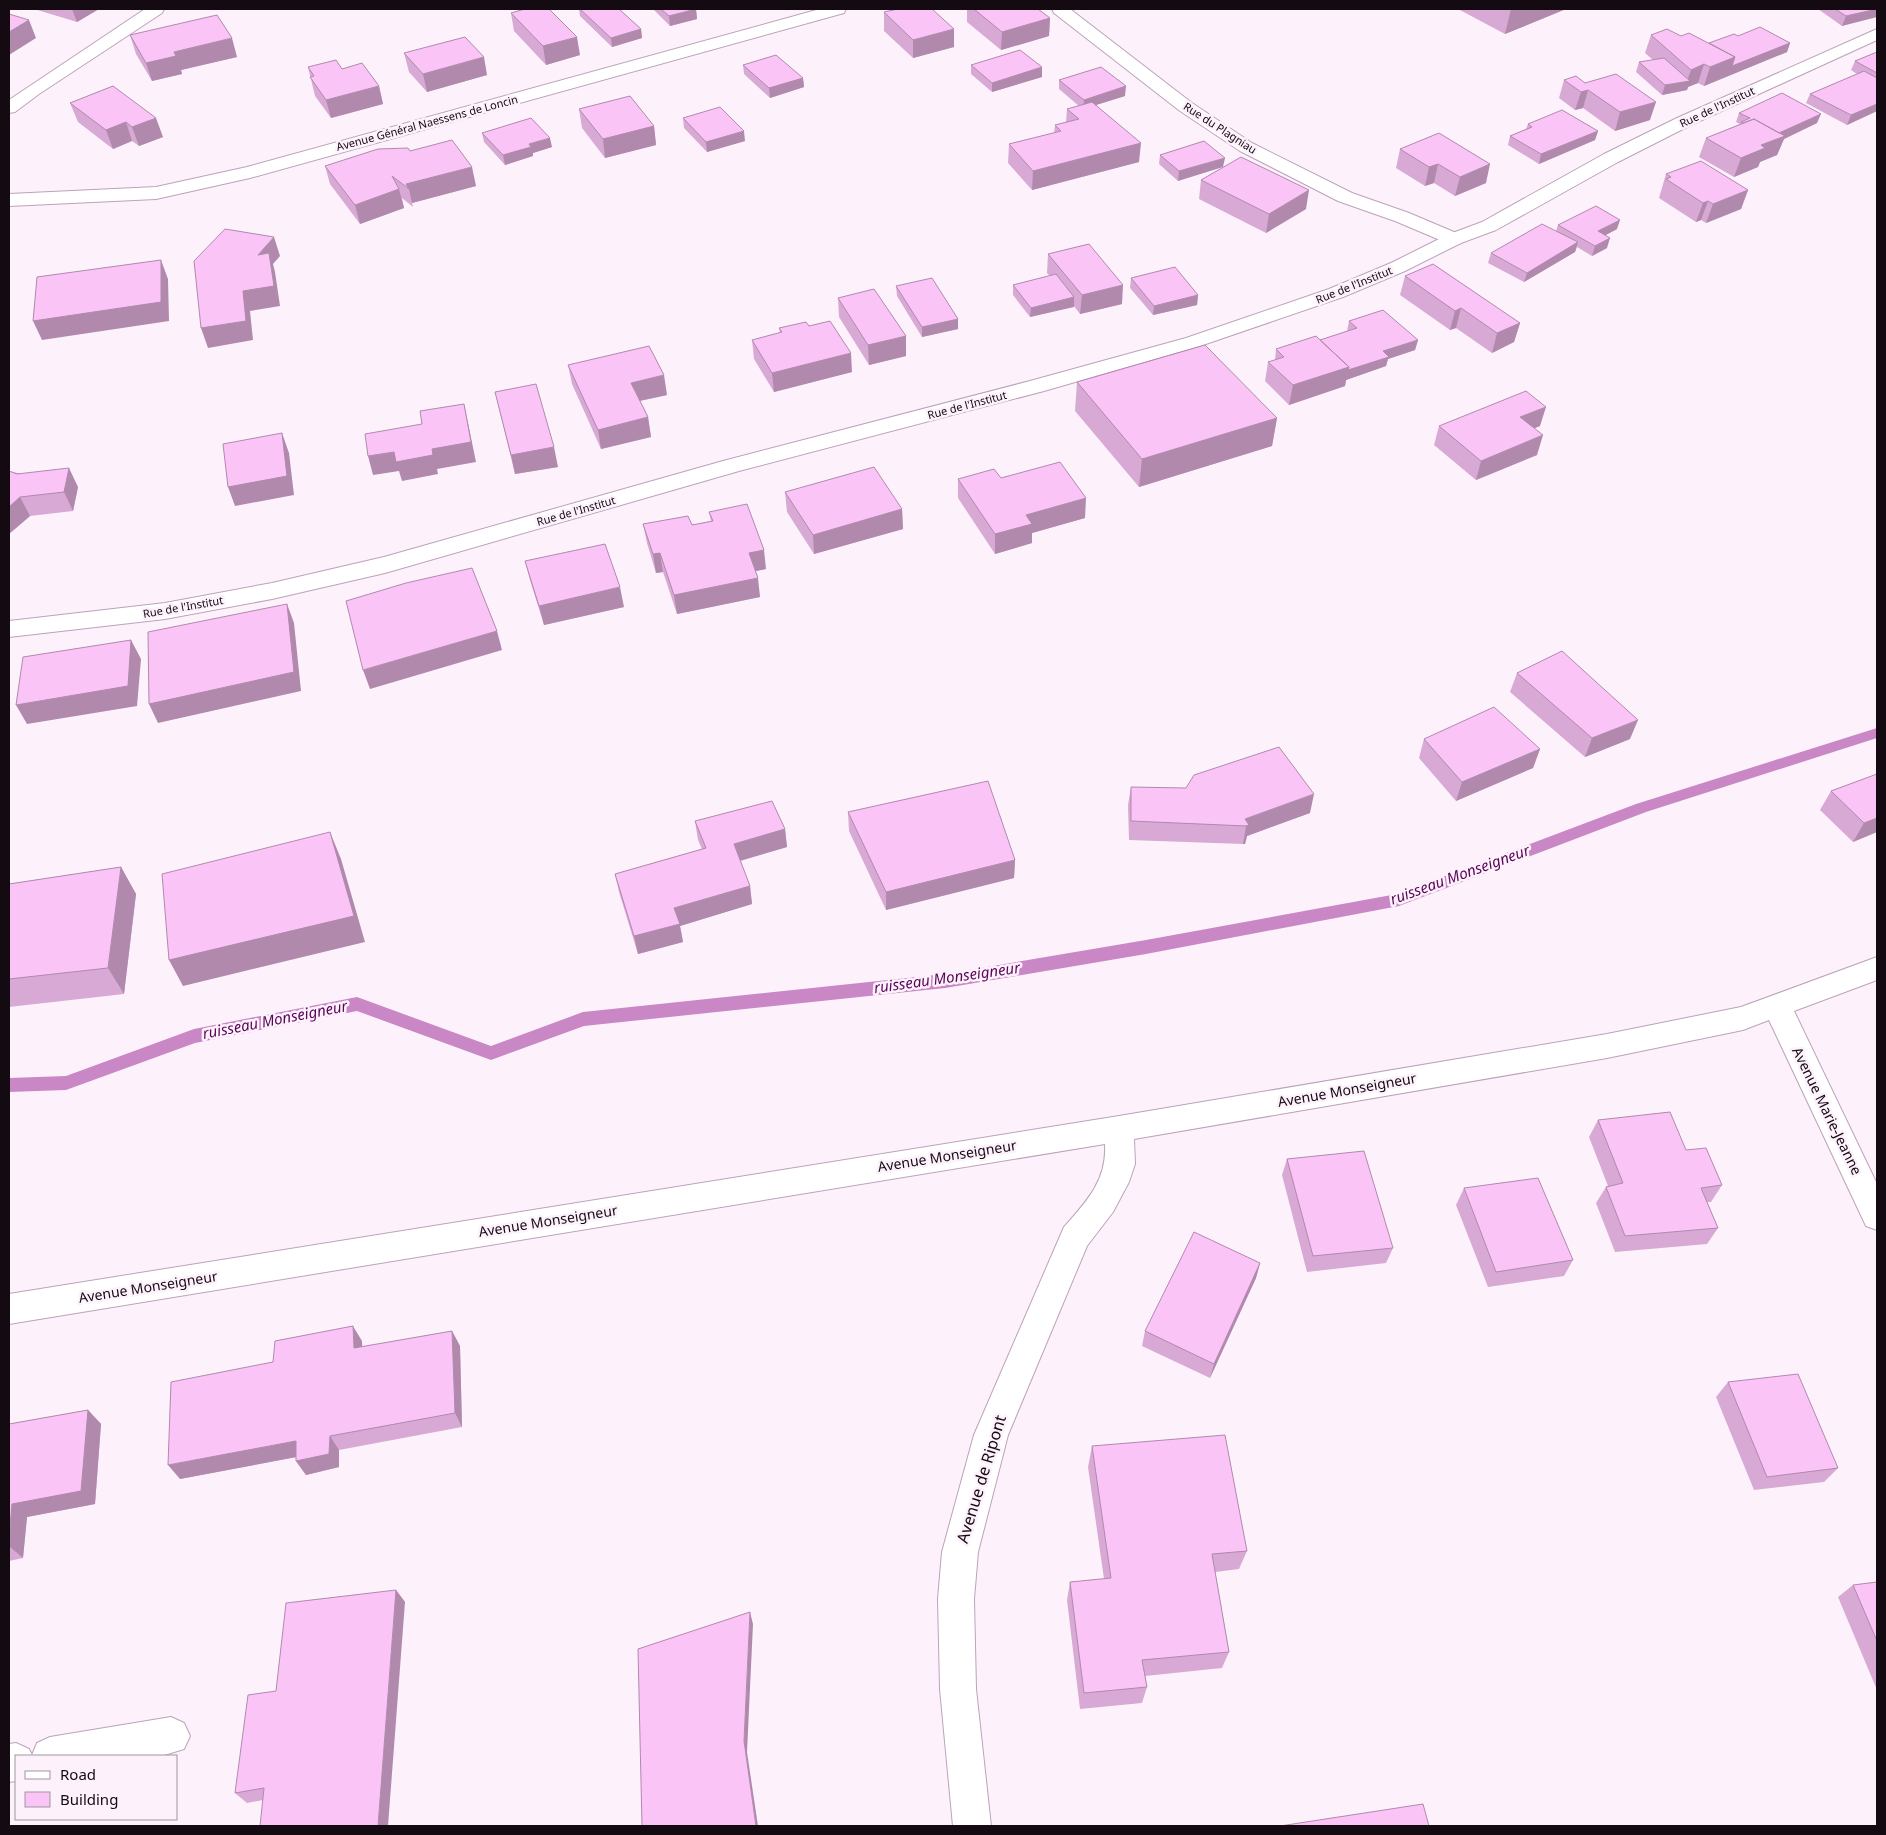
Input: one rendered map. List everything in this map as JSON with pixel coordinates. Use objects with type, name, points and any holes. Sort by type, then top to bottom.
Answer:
[{"type":"street","points":[[9,108],[33,90],[156,9]]},
{"type":"street","name":"Avenue Général Naessens de Loncin","points":[[9,200],[75,198],[166,191],[250,172],[838,9]]},
{"type":"street","name":"Rue du Plagniau","points":[[1060,9],[1186,107],[1246,147],[1345,197],[1402,217],[1454,240]]},
{"type":"street","name":"Rue de l'Institut","points":[[9,629],[175,609],[272,591],[385,565],[450,548],[730,466],[1037,386],[1193,342],[1336,293],[1398,267],[1454,240],[1489,226],[1611,158],[1683,122],[1877,34]]},
{"type":"street","name":"Avenue Monseigneur","points":[[9,1309],[1119,1129],[1678,1033],[1743,1018],[1877,968]]},
{"type":"street","name":"Avenue Marie-Jeanne","points":[[1777,1006],[1877,1216]]},
{"type":"street","name":"Avenue de Ripont","points":[[972,1826],[958,1689],[956,1599],[960,1552],[991,1435],[1075,1237],[1088,1223],[1107,1195],[1120,1166],[1119,1129]]},
{"type":"street","points":[[56,1755],[170,1736]]},
{"type":"building","points":[[525,9],[549,9],[577,37],[543,46],[511,13]]},
{"type":"building","points":[[580,9],[619,9],[641,29],[611,38]]},
{"type":"building","points":[[661,9],[696,9],[669,16]]},
{"type":"building","points":[[898,9],[932,9],[954,29],[913,40],[884,12]]},
{"type":"building","points":[[974,9],[1038,9],[1050,18],[1002,32]]},
{"type":"building","points":[[1835,9],[1877,9],[1846,16]]},
{"type":"building","points":[[9,14],[29,20],[9,32]]},
{"type":"building","points":[[217,15],[232,38],[174,52],[176,56],[146,63],[130,35]]},
{"type":"building","points":[[1760,27],[1790,43],[1732,66],[1735,57],[1709,43],[1734,34],[1738,36]]},
{"type":"building","points":[[1667,29],[1681,36],[1689,33],[1735,57],[1710,67],[1704,64],[1691,70],[1651,35]]},
{"type":"building","points":[[465,37],[484,57],[423,74],[404,53]]},
{"type":"building","points":[[1020,50],[1042,67],[992,83],[971,65]]},
{"type":"building","points":[[1877,52],[1877,73],[1855,61]]},
{"type":"building","points":[[776,55],[803,78],[769,88],[743,65]]},
{"type":"building","points":[[1664,58],[1690,81],[1665,85],[1639,62]]},
{"type":"building","points":[[336,60],[342,69],[362,63],[379,86],[326,100],[310,77],[314,76],[308,67]]},
{"type":"building","points":[[1101,67],[1126,86],[1084,100],[1059,80]]},
{"type":"building","points":[[1864,71],[1877,78],[1877,104],[1851,115],[1810,94]]},
{"type":"building","points":[[1616,74],[1656,102],[1620,112],[1588,90],[1581,92],[1564,80],[1576,76],[1585,83]]},
{"type":"building","points":[[113,86],[156,118],[132,127],[126,122],[106,130],[70,103]]},
{"type":"building","points":[[1782,93],[1821,114],[1779,133],[1754,119],[1741,122],[1750,118],[1739,113]]},
{"type":"building","points":[[630,96],[654,126],[603,139],[579,109]]},
{"type":"building","points":[[1092,102],[1141,143],[1033,171],[1009,144],[1061,131],[1055,125],[1079,119],[1067,109]]},
{"type":"building","points":[[720,107],[744,131],[706,142],[683,118]]},
{"type":"building","points":[[1562,110],[1598,131],[1541,154],[1510,136],[1532,127],[1528,124]]},
{"type":"building","points":[[531,118],[550,138],[529,144],[531,147],[503,155],[482,133]]},
{"type":"building","points":[[1754,119],[1785,136],[1761,145],[1765,148],[1741,158],[1706,138]]},
{"type":"building","points":[[1439,133],[1490,164],[1460,177],[1438,164],[1429,167],[1400,149]]},
{"type":"building","points":[[452,140],[472,167],[406,184],[409,189],[392,176],[399,189],[355,205],[325,166],[378,149],[408,148],[410,151]]},
{"type":"building","points":[[1204,141],[1225,158],[1179,171],[1160,155]]},
{"type":"building","points":[[1241,157],[1309,190],[1269,214],[1201,180]]},
{"type":"building","points":[[1701,161],[1748,190],[1713,204],[1708,201],[1703,203],[1666,179],[1671,177],[1666,174]]},
{"type":"building","points":[[1596,206],[1620,220],[1598,231],[1610,238],[1595,246],[1558,225]]},
{"type":"building","points":[[1542,224],[1578,242],[1527,273],[1491,253]]},
{"type":"building","points":[[225,229],[274,237],[258,255],[269,253],[274,286],[243,291],[246,321],[201,328],[194,261]]},
{"type":"building","points":[[1089,244],[1123,285],[1082,295],[1048,254]]},
{"type":"building","points":[[161,260],[161,302],[33,321],[37,277]]},
{"type":"building","points":[[1433,264],[1520,323],[1497,333],[1461,308],[1455,311],[1405,276]]},
{"type":"building","points":[[1175,267],[1198,295],[1154,306],[1131,278]]},
{"type":"building","points":[[1056,274],[1074,297],[1031,308],[1013,285]]},
{"type":"building","points":[[932,278],[958,319],[922,327],[896,286]]},
{"type":"building","points":[[874,289],[906,336],[868,345],[838,298]]},
{"type":"building","points":[[1383,310],[1418,340],[1383,351],[1389,357],[1348,370],[1349,367],[1320,340],[1357,328],[1349,321]]},
{"type":"building","points":[[830,321],[851,353],[772,373],[752,340],[782,332],[779,328],[806,322],[809,326]]},
{"type":"building","points":[[1316,336],[1349,367],[1293,385],[1268,362],[1284,357],[1276,349]]},
{"type":"building","points":[[1205,345],[1277,418],[1142,459],[1077,382]]},
{"type":"building","points":[[649,346],[664,375],[631,383],[648,417],[598,430],[568,365]]},
{"type":"building","points":[[536,384],[554,447],[511,455],[495,392]]},
{"type":"building","points":[[1526,391],[1546,407],[1520,417],[1543,435],[1481,461],[1439,426]]},
{"type":"building","points":[[464,404],[471,442],[432,449],[433,455],[396,462],[394,452],[368,456],[365,434],[422,424],[420,411]]},
{"type":"building","points":[[282,433],[287,476],[228,487],[223,444]]},
{"type":"building","points":[[1060,462],[1086,498],[1026,515],[1032,524],[995,534],[958,479],[994,469],[1001,478]]},
{"type":"building","points":[[874,467],[902,509],[813,535],[785,492]]},
{"type":"building","points":[[69,468],[64,492],[20,497],[9,507],[9,471],[17,474]]},
{"type":"building","points":[[747,504],[764,550],[749,553],[758,578],[674,595],[660,553],[653,554],[643,524],[688,516],[692,525],[713,521],[709,512]]},
{"type":"building","points":[[605,544],[620,587],[539,606],[525,561]]},
{"type":"building","points":[[472,568],[497,631],[363,670],[346,601],[406,583]]},
{"type":"building","points":[[287,604],[294,672],[149,704],[148,632]]},
{"type":"building","points":[[131,640],[128,686],[16,705],[23,657]]},
{"type":"building","points":[[1562,651],[1638,720],[1592,738],[1517,673]]},
{"type":"building","points":[[1494,707],[1540,749],[1462,782],[1424,739]]},
{"type":"building","points":[[1279,747],[1314,794],[1245,819],[1249,825],[1246,826],[1131,821],[1131,787],[1186,788],[1194,775]]},
{"type":"building","points":[[1877,774],[1877,818],[1864,823],[1831,791]]},
{"type":"building","points":[[988,781],[1015,860],[886,892],[848,812]]},
{"type":"building","points":[[772,801],[785,829],[734,844],[750,886],[674,908],[680,924],[634,936],[615,874],[706,848],[695,821]]},
{"type":"building","points":[[330,832],[354,916],[169,960],[162,874]]},
{"type":"building","points":[[121,867],[108,968],[9,979],[9,884]]},
{"type":"building","points":[[1670,1112],[1686,1150],[1706,1148],[1722,1185],[1701,1188],[1718,1228],[1625,1236],[1606,1187],[1623,1183],[1598,1120]]},
{"type":"building","points":[[1364,1151],[1393,1248],[1313,1256],[1287,1159]]},
{"type":"building","points":[[1538,1178],[1573,1260],[1496,1272],[1464,1188]]},
{"type":"building","points":[[1194,1232],[1260,1263],[1214,1364],[1145,1331]]},
{"type":"building","points":[[353,1326],[354,1348],[452,1331],[455,1413],[330,1436],[329,1454],[296,1461],[296,1441],[168,1465],[171,1382],[273,1362],[275,1341]]},
{"type":"building","points":[[1798,1374],[1838,1468],[1767,1477],[1728,1382]]},
{"type":"building","points":[[88,1410],[81,1491],[12,1504],[9,1538],[9,1424]]},
{"type":"building","points":[[1225,1435],[1247,1551],[1212,1554],[1229,1652],[1142,1660],[1147,1687],[1084,1693],[1070,1582],[1111,1578],[1092,1446]]},
{"type":"building","points":[[1877,1582],[1877,1641],[1853,1585]]},
{"type":"building","points":[[396,1590],[378,1826],[260,1826],[264,1788],[235,1793],[248,1695],[276,1691],[286,1603]]},
{"type":"building","points":[[750,1612],[744,1741],[756,1826],[642,1826],[638,1649]]},
{"type":"building","points":[[1423,1804],[1429,1826],[1280,1826]]},
{"type":"waterway","name":"ruisseau Monseigneur","points":[[9,1085],[66,1083],[194,1036],[357,1004],[491,1053],[583,1019],[945,981],[1146,947],[1399,900],[1641,808],[1877,733]]}]
